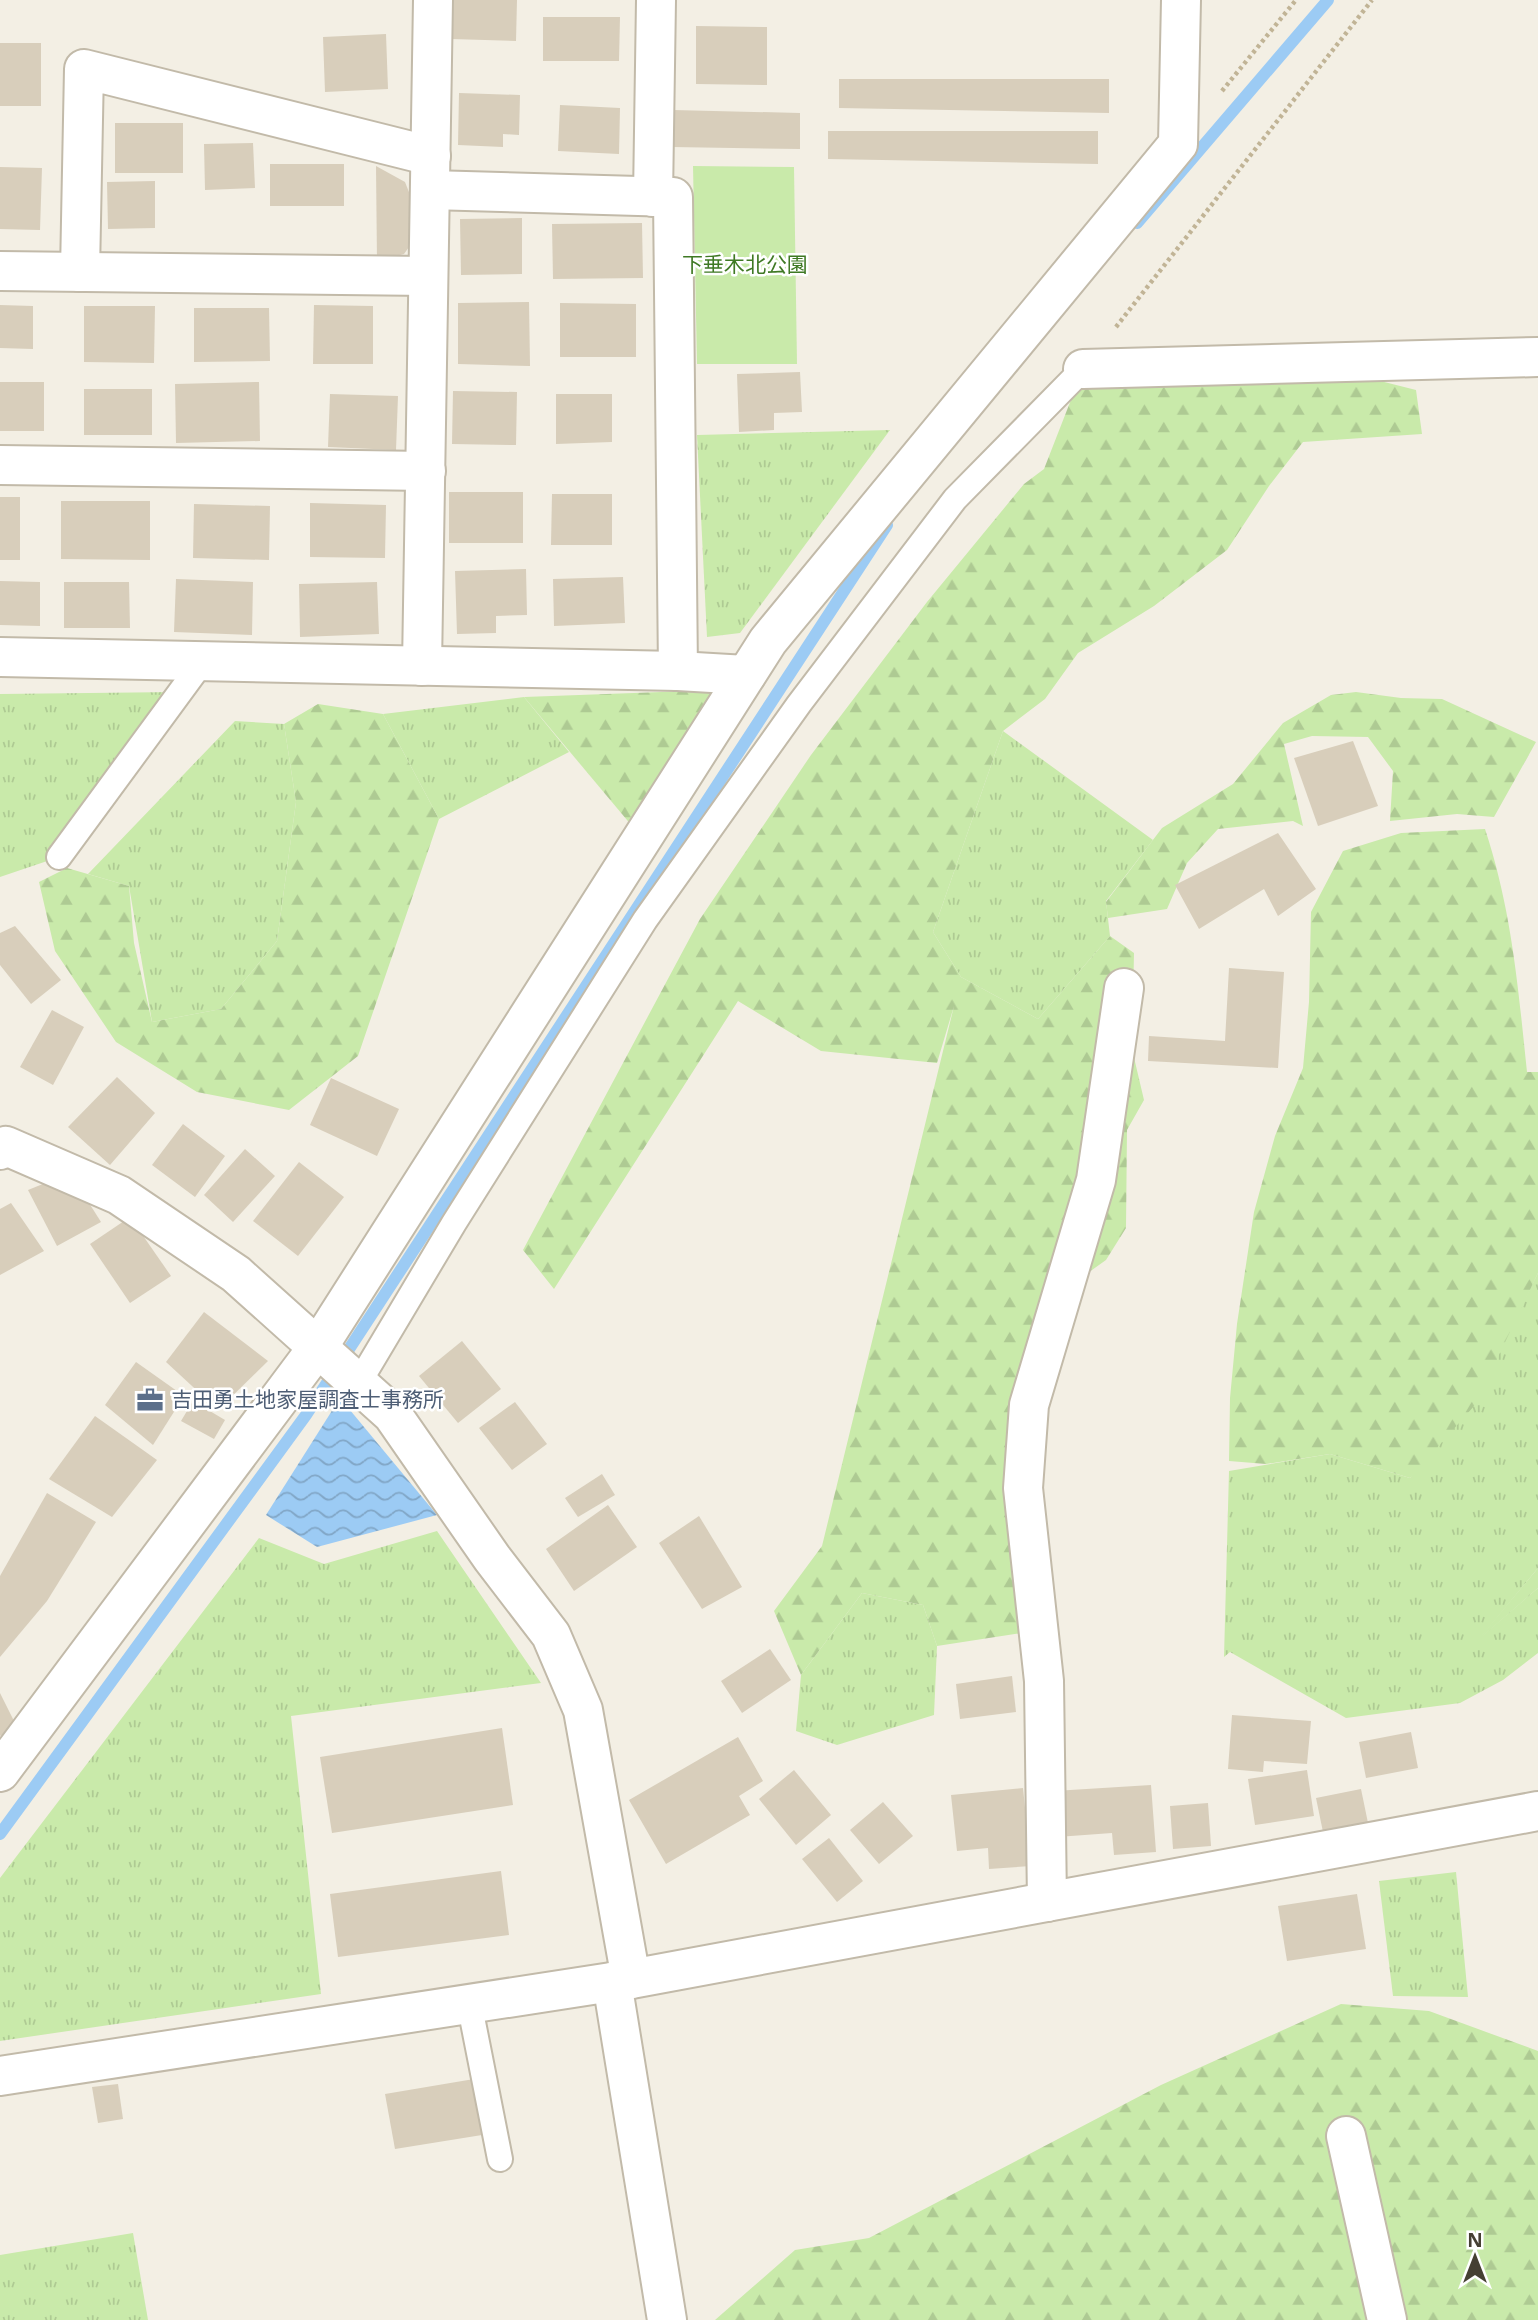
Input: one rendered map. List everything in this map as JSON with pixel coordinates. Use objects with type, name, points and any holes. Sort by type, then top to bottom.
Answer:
[{"type":"street","points":[[422,666],[433,0]]},
{"type":"street","points":[[653,197],[656,0]]},
{"type":"street","points":[[0,1772],[322,1351],[768,641],[1178,144],[1181,0]]},
{"type":"street","points":[[80,272],[84,69],[431,173],[673,197],[678,671]]},
{"type":"street","points":[[0,271],[429,276]]},
{"type":"street","points":[[1083,369],[1538,357]]},
{"type":"street","points":[[0,465],[426,471]]},
{"type":"street","points":[[0,657],[678,671],[746,675]]},
{"type":"street","points":[[1047,1902],[1044,1681],[1023,1488],[1029,1405],[1096,1180],[1124,988]]},
{"type":"street","points":[[0,1150],[6,1146],[119,1195],[236,1274],[392,1414],[492,1558],[551,1634],[583,1710],[667,2320]]},
{"type":"street","points":[[0,2076],[621,1980],[1538,1811]]},
{"type":"street","points":[[1346,2136],[1387,2320]]},
{"type":"lane","points":[[358,1384],[454,1223],[653,909],[799,704],[955,499],[1083,369]]},
{"type":"lane","points":[[58,857],[202,661]]},
{"type":"lane","points":[[470,2002],[500,2159]]},
{"type":"path","points":[[1221,93],[1296,0]]},
{"type":"path","points":[[1083,369],[1372,0]]},
{"type":"green space","name":"下垂木北公園","points":[[693,166],[794,167],[797,364],[697,364]]},
{"type":"green space","points":[[1305,362],[1416,390],[1422,434],[1303,442],[1269,486],[1227,550],[1154,606],[1078,653],[1045,699],[1003,731],[933,932],[961,977],[1038,1019],[1110,936],[1134,953],[1132,1049],[1144,1100],[1127,1130],[1126,1228],[1106,1260],[1057,1295],[1030,1352],[1035,1631],[937,1646],[923,1605],[862,1593],[801,1675],[774,1611],[822,1546],[954,1006],[937,1063],[821,1051],[738,1001],[554,1289],[523,1250],[700,919],[811,755],[927,602],[1024,484],[1044,469],[1083,369]]},
{"type":"green space","points":[[890,430],[740,633],[707,637],[697,435]]},
{"type":"green space","points":[[716,690],[632,826],[524,697]]},
{"type":"green space","points":[[177,692],[59,857],[0,877],[0,694]]},
{"type":"green space","points":[[1356,692],[1401,698],[1442,699],[1536,742],[1494,817],[1457,814],[1390,821],[1393,771],[1368,737],[1312,736],[1284,744],[1303,826],[1293,821],[1218,829],[1187,863],[1167,909],[1108,918],[1106,902],[1162,828],[1233,784],[1283,723],[1331,695]]},
{"type":"green space","points":[[524,697],[569,752],[439,819],[383,714]]},
{"type":"green space","points":[[318,704],[383,714],[439,819],[358,1056],[289,1110],[197,1092],[116,1042],[55,951],[39,882],[67,868],[129,886],[134,943],[152,1022],[221,1009],[277,941],[296,802],[284,724]]},
{"type":"green space","points":[[235,721],[284,724],[296,802],[277,941],[221,1009],[152,1022],[129,886],[88,874]]},
{"type":"green space","points":[[1003,731],[1153,840],[1106,901],[1110,936],[1038,1019],[961,977],[933,932]]},
{"type":"green space","points":[[1485,829],[1508,920],[1527,1072],[1538,1072],[1538,1273],[1475,1405],[1410,1478],[1330,1454],[1266,1464],[1229,1461],[1230,1398],[1237,1324],[1254,1212],[1275,1136],[1303,1068],[1309,1002],[1311,912],[1343,851],[1401,833]]},
{"type":"green space","points":[[1538,1273],[1538,1568],[1481,1637],[1538,1588],[1538,1653],[1503,1680],[1460,1703],[1346,1718],[1230,1652],[1224,1657],[1229,1471],[1330,1454],[1410,1478],[1515,1318]]},
{"type":"green space","points":[[437,1531],[541,1683],[291,1716],[321,1994],[0,2041],[0,1878],[259,1538],[324,1564]]},
{"type":"green space","points":[[1538,1568],[1538,1588],[1476,1642]]},
{"type":"green space","points":[[862,1593],[923,1605],[937,1646],[934,1715],[837,1745],[796,1731],[801,1675]]},
{"type":"green space","points":[[1456,1872],[1468,1997],[1393,1996],[1379,1881]]},
{"type":"green space","points":[[1341,2004],[1429,2011],[1538,2051],[1538,2320],[715,2320],[795,2250],[869,2238],[1161,2085]]},
{"type":"green space","points":[[133,2233],[148,2320],[0,2320],[0,2255]]},
{"type":"water","points":[[340,1398],[437,1515],[317,1547],[266,1515]]},
{"type":"building","points":[[452,0],[517,0],[516,41],[451,39]]},
{"type":"building","points":[[543,17],[620,17],[619,61],[543,61]]},
{"type":"building","points":[[696,26],[767,27],[767,85],[696,84]]},
{"type":"building","points":[[386,34],[388,89],[325,92],[323,37]]},
{"type":"building","points":[[0,43],[41,43],[41,106],[0,106]]},
{"type":"building","points":[[839,79],[1109,79],[1109,113],[839,108]]},
{"type":"building","points":[[459,93],[520,95],[519,135],[503,134],[503,147],[458,145]]},
{"type":"building","points":[[560,105],[620,108],[619,154],[558,151]]},
{"type":"building","points":[[673,110],[800,113],[800,149],[672,147]]},
{"type":"building","points":[[115,123],[183,123],[183,173],[115,173]]},
{"type":"building","points":[[828,131],[1098,131],[1098,164],[828,159]]},
{"type":"building","points":[[253,143],[255,188],[205,190],[204,144]]},
{"type":"building","points":[[270,164],[344,164],[344,206],[270,206]]},
{"type":"building","points":[[376,166],[405,182],[414,205],[414,240],[404,254],[377,261]]},
{"type":"building","points":[[0,167],[42,168],[40,230],[0,229]]},
{"type":"building","points":[[155,181],[155,228],[108,229],[107,182]]},
{"type":"building","points":[[522,218],[522,274],[461,275],[460,219]]},
{"type":"building","points":[[642,223],[643,278],[553,279],[552,224]]},
{"type":"building","points":[[529,302],[530,366],[458,364],[458,303]]},
{"type":"building","points":[[560,303],[636,304],[636,357],[560,357]]},
{"type":"building","points":[[0,305],[33,306],[33,349],[0,348]]},
{"type":"building","points":[[314,305],[373,306],[373,364],[313,364]]},
{"type":"building","points":[[84,306],[155,306],[154,363],[84,362]]},
{"type":"building","points":[[194,308],[269,308],[270,361],[194,362]]},
{"type":"building","points":[[800,372],[802,412],[774,413],[774,430],[739,432],[737,374]]},
{"type":"building","points":[[0,382],[44,382],[44,431],[0,431]]},
{"type":"building","points":[[259,382],[260,441],[176,443],[175,384]]},
{"type":"building","points":[[84,389],[152,389],[152,435],[84,435]]},
{"type":"building","points":[[453,391],[517,392],[516,445],[452,444]]},
{"type":"building","points":[[330,394],[398,396],[396,450],[328,447]]},
{"type":"building","points":[[556,394],[612,394],[612,442],[556,444]]},
{"type":"building","points":[[449,492],[523,492],[523,543],[449,543]]},
{"type":"building","points":[[552,494],[612,494],[612,545],[551,545]]},
{"type":"building","points":[[0,497],[20,497],[20,560],[0,560]]},
{"type":"building","points":[[61,501],[150,501],[150,560],[61,559]]},
{"type":"building","points":[[310,503],[386,505],[385,558],[310,557]]},
{"type":"building","points":[[194,504],[270,506],[269,560],[193,558]]},
{"type":"building","points":[[526,569],[527,615],[496,616],[496,633],[457,634],[455,571]]},
{"type":"building","points":[[623,577],[625,623],[554,626],[553,579]]},
{"type":"building","points":[[176,579],[253,582],[252,635],[174,632]]},
{"type":"building","points":[[0,581],[40,582],[40,626],[0,625]]},
{"type":"building","points":[[64,582],[129,582],[130,628],[64,628]]},
{"type":"building","points":[[377,582],[379,634],[300,637],[299,584]]},
{"type":"building","points":[[1353,741],[1378,806],[1318,826],[1294,758]]},
{"type":"building","points":[[1278,833],[1316,889],[1278,916],[1264,889],[1199,929],[1175,885]]},
{"type":"building","points":[[15,926],[61,980],[31,1004],[0,965],[0,933]]},
{"type":"building","points":[[1229,968],[1284,972],[1278,1068],[1148,1061],[1149,1036],[1225,1041]]},
{"type":"building","points":[[52,1010],[84,1027],[53,1085],[20,1067]]},
{"type":"building","points":[[117,1077],[155,1113],[110,1165],[68,1127]]},
{"type":"building","points":[[331,1078],[399,1109],[377,1156],[310,1125]]},
{"type":"building","points":[[183,1124],[225,1156],[195,1197],[152,1165]]},
{"type":"building","points":[[245,1149],[275,1176],[233,1222],[204,1195]]},
{"type":"building","points":[[299,1162],[344,1197],[298,1256],[253,1221]]},
{"type":"building","points":[[70,1173],[101,1222],[57,1246],[28,1190]]},
{"type":"building","points":[[11,1203],[44,1251],[0,1275],[0,1209]]},
{"type":"building","points":[[130,1217],[171,1276],[130,1303],[90,1244]]},
{"type":"building","points":[[204,1312],[268,1361],[218,1410],[166,1362]]},
{"type":"building","points":[[462,1341],[501,1389],[458,1423],[419,1376]]},
{"type":"building","points":[[136,1362],[184,1396],[153,1445],[105,1405]]},
{"type":"building","points":[[193,1401],[225,1420],[214,1439],[181,1421]]},
{"type":"building","points":[[515,1402],[547,1444],[512,1470],[479,1428]]},
{"type":"building","points":[[95,1416],[157,1460],[112,1517],[49,1479]]},
{"type":"building","points":[[602,1474],[615,1495],[578,1517],[565,1498]]},
{"type":"building","points":[[47,1493],[96,1522],[47,1601],[0,1657],[0,1576]]},
{"type":"building","points":[[608,1505],[637,1547],[574,1591],[546,1549]]},
{"type":"building","points":[[699,1516],[742,1587],[702,1609],[659,1543]]},
{"type":"building","points":[[770,1649],[791,1680],[742,1713],[721,1681]]},
{"type":"building","points":[[1012,1676],[1016,1712],[960,1719],[956,1684]]},
{"type":"building","points":[[0,1693],[17,1727],[0,1736]]},
{"type":"building","points":[[1232,1715],[1311,1721],[1307,1764],[1264,1761],[1263,1772],[1228,1769]]},
{"type":"building","points":[[502,1728],[513,1805],[332,1833],[320,1757]]},
{"type":"building","points":[[1411,1732],[1418,1768],[1366,1778],[1359,1742]]},
{"type":"building","points":[[738,1737],[763,1781],[739,1796],[750,1815],[666,1864],[629,1800]]},
{"type":"building","points":[[794,1770],[831,1815],[796,1845],[759,1799]]},
{"type":"building","points":[[1307,1770],[1314,1816],[1255,1825],[1248,1779]]},
{"type":"building","points":[[1151,1785],[1156,1852],[1114,1855],[1112,1833],[1057,1837],[1054,1791]]},
{"type":"building","points":[[1023,1788],[1031,1866],[989,1869],[988,1848],[957,1851],[951,1795]]},
{"type":"building","points":[[1361,1789],[1368,1823],[1323,1832],[1316,1798]]},
{"type":"building","points":[[883,1802],[913,1836],[879,1864],[850,1830]]},
{"type":"building","points":[[1208,1803],[1211,1846],[1173,1849],[1170,1806]]},
{"type":"building","points":[[829,1838],[863,1881],[837,1902],[802,1859]]},
{"type":"building","points":[[501,1871],[509,1935],[338,1957],[330,1894]]},
{"type":"building","points":[[1357,1894],[1366,1949],[1287,1961],[1278,1906]]},
{"type":"building","points":[[474,2079],[482,2135],[395,2149],[385,2094]]},
{"type":"building","points":[[118,2084],[123,2119],[98,2123],[92,2087]]},
{"type":"waterway","points":[[1137,223],[1328,0]]},
{"type":"waterway","points":[[0,1834],[306,1415],[887,525]]},
{"type":"place","name":"吉田勇土地家屋調査士事務所","points":[[150,1400]]}]
